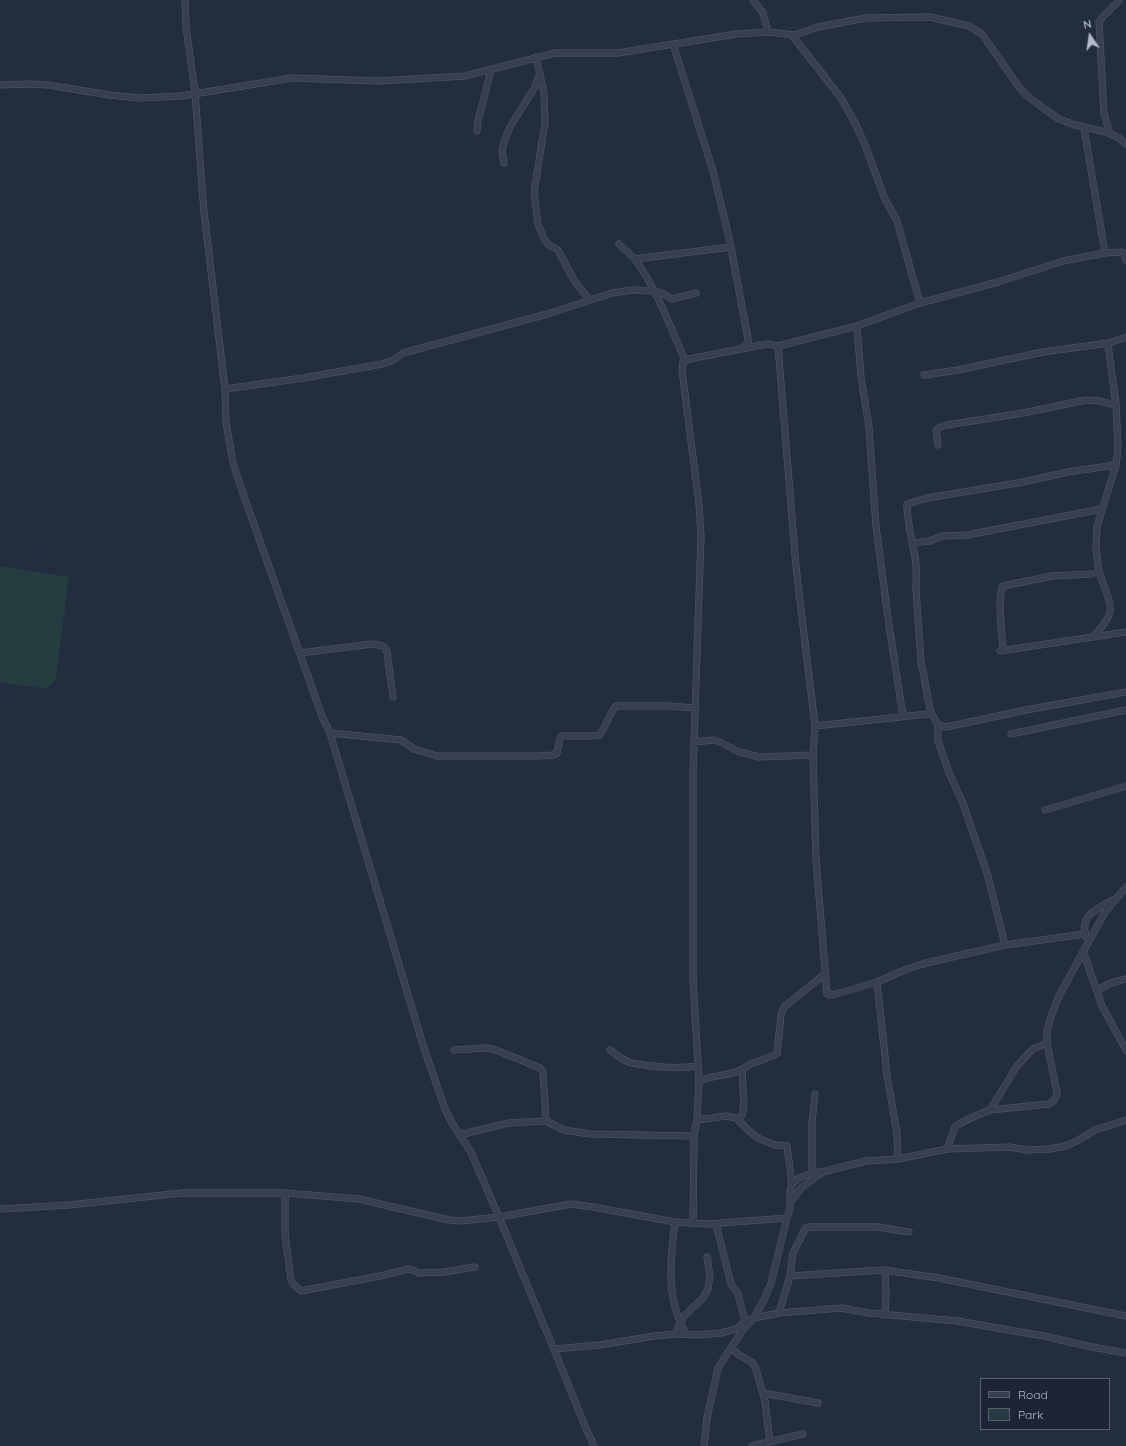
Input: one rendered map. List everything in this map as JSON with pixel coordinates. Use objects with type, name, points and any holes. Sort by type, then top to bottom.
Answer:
[{"type":"street","points":[[185,0],[186,26],[195,93],[205,220],[225,389],[226,422],[236,473],[330,733],[423,1045],[445,1109],[459,1135],[471,1152],[554,1349],[584,1426],[594,1446]]},
{"type":"street","points":[[753,0],[763,13],[768,32]]},
{"type":"street","points":[[1110,134],[1104,114],[1099,22],[1100,19],[1114,8],[1119,0]]},
{"type":"street","points":[[0,85],[48,85],[109,95],[140,98],[175,96],[292,78],[379,81],[414,80],[465,76],[554,53],[618,53],[736,34],[768,32],[792,35],[818,27],[866,18],[930,17],[969,26],[978,31],[985,37],[1019,87],[1037,104],[1059,118],[1084,128],[1110,134],[1119,138],[1126,144]]},
{"type":"street","points":[[792,35],[838,93],[855,123],[866,147],[884,197],[897,221],[920,303]]},
{"type":"street","points":[[673,44],[713,171],[731,247],[748,339],[748,342],[743,348]]},
{"type":"street","points":[[536,57],[544,93],[545,123],[534,192],[538,224],[544,239],[549,245],[557,249],[575,282],[590,300]]},
{"type":"street","points":[[477,131],[478,121],[491,70]]},
{"type":"street","points":[[504,163],[502,151],[504,141],[510,127],[533,90],[540,73]]},
{"type":"street","points":[[1084,128],[1106,253]]},
{"type":"street","points":[[619,244],[635,259],[648,277],[685,360],[683,362],[682,370],[699,504],[701,536],[694,742],[693,979],[694,1023],[699,1081],[697,1120],[694,1136],[692,1223]]},
{"type":"street","points":[[635,259],[731,247]]},
{"type":"street","points":[[685,360],[767,344],[778,346],[857,326],[920,303],[998,282],[1063,261],[1106,253],[1122,252],[1125,252],[1126,260]]},
{"type":"street","points":[[225,389],[303,378],[382,364],[392,361],[403,353],[551,313],[612,293],[632,290],[655,291],[672,299],[696,293]]},
{"type":"street","points":[[857,326],[861,377],[869,427],[876,526],[903,716]]},
{"type":"street","points":[[924,375],[958,370],[1038,353],[1109,343],[1126,337]]},
{"type":"street","points":[[1092,637],[1109,618],[1111,610],[1098,572],[1096,548],[1097,526],[1116,465],[1118,440],[1116,405],[1108,347],[1109,343]]},
{"type":"street","points":[[778,346],[796,567],[815,726],[813,755],[816,860],[826,973],[826,992],[829,995],[836,994],[877,982],[926,963],[1005,945],[1085,934]]},
{"type":"street","points":[[938,445],[936,430],[947,425],[1023,413],[1086,400],[1116,405]]},
{"type":"street","points":[[1005,945],[987,873],[962,801],[950,775],[938,741],[938,725],[931,714],[921,661],[916,589],[917,579],[907,505],[911,502],[1023,482],[1068,472],[1116,465]]},
{"type":"street","points":[[912,543],[924,540],[929,541],[942,536],[975,534],[1102,509]]},
{"type":"street","points":[[1098,572],[1092,574],[1052,576],[1003,586],[1000,599],[1003,650],[1000,652],[1126,632]]},
{"type":"street","points":[[300,653],[372,644],[385,647],[393,697]]},
{"type":"street","points":[[938,725],[946,727],[1026,710],[1126,692]]},
{"type":"street","points":[[330,733],[401,740],[414,749],[437,756],[546,756],[557,753],[560,738],[562,736],[600,735],[614,708],[617,706],[669,706],[696,708]]},
{"type":"street","points":[[1011,734],[1126,710]]},
{"type":"street","points":[[815,726],[931,714]]},
{"type":"street","points":[[694,742],[714,740],[739,752],[759,758],[813,755]]},
{"type":"street","points":[[1045,810],[1126,786]]},
{"type":"street","points":[[947,1149],[955,1127],[990,1110],[1049,1104],[1054,1101],[1057,1093],[1047,1043],[1047,1031],[1051,1016],[1059,996],[1105,912],[1126,888]]},
{"type":"street","points":[[1088,944],[1084,925],[1086,920],[1092,913],[1116,898]]},
{"type":"street","points":[[1083,951],[1102,1006],[1126,1050]]},
{"type":"street","points":[[699,1081],[738,1072],[752,1063],[777,1054],[779,1027],[784,1007],[826,973]]},
{"type":"street","points":[[1097,990],[1126,978]]},
{"type":"street","points":[[877,982],[887,1075],[897,1134],[898,1159]]},
{"type":"street","points":[[990,1110],[1016,1066],[1033,1049],[1047,1043]]},
{"type":"street","points":[[454,1050],[487,1048],[496,1050],[540,1068],[543,1072],[546,1121]]},
{"type":"street","points":[[610,1050],[631,1062],[667,1067],[684,1068],[698,1066]]},
{"type":"street","points":[[739,1120],[742,1117],[743,1107],[743,1069]]},
{"type":"street","points":[[812,1173],[812,1122],[815,1094]]},
{"type":"street","points":[[697,1120],[726,1116],[736,1118],[758,1138],[775,1145],[788,1146],[792,1184],[790,1191],[790,1209],[771,1283],[754,1318],[742,1331],[718,1368],[707,1418],[704,1446]]},
{"type":"street","points":[[792,1184],[799,1178],[812,1173],[866,1161],[898,1159],[947,1149],[1009,1147],[1027,1150],[1050,1149],[1065,1146],[1077,1141],[1095,1130],[1126,1120]]},
{"type":"street","points":[[459,1135],[508,1123],[546,1121],[564,1130],[590,1134],[694,1136]]},
{"type":"street","points":[[791,1201],[808,1182],[826,1171]]},
{"type":"street","points":[[0,1209],[69,1205],[182,1193],[285,1193],[359,1199],[448,1220],[461,1221],[499,1217],[571,1204],[586,1205],[675,1222],[716,1224],[787,1218]]},
{"type":"street","points":[[285,1193],[285,1234],[291,1280],[293,1284],[301,1291],[385,1275],[408,1269],[418,1273],[444,1272],[475,1266]]},
{"type":"street","points":[[675,1222],[672,1246],[672,1296],[680,1323],[686,1334]]},
{"type":"street","points":[[716,1224],[731,1284],[738,1294],[745,1322]]},
{"type":"street","points":[[779,1313],[790,1276],[793,1253],[804,1230],[807,1228],[878,1227],[908,1232]]},
{"type":"street","points":[[675,1334],[684,1316],[703,1298],[708,1289],[710,1276],[707,1257]]},
{"type":"street","points":[[790,1276],[885,1270],[939,1278],[1126,1316]]},
{"type":"street","points":[[885,1270],[886,1315]]},
{"type":"street","points":[[554,1349],[600,1345],[654,1336],[675,1334],[697,1335],[729,1332],[754,1318],[779,1313],[841,1308],[886,1315],[964,1322],[1044,1336],[1126,1353]]},
{"type":"street","points":[[731,1348],[739,1355],[753,1363],[756,1369],[763,1393],[770,1442]]},
{"type":"street","points":[[763,1393],[818,1403]]},
{"type":"street","points":[[752,1446],[803,1434]]},
{"type":"green space","points":[[0,566],[69,577],[56,679],[46,689],[0,682]]}]
